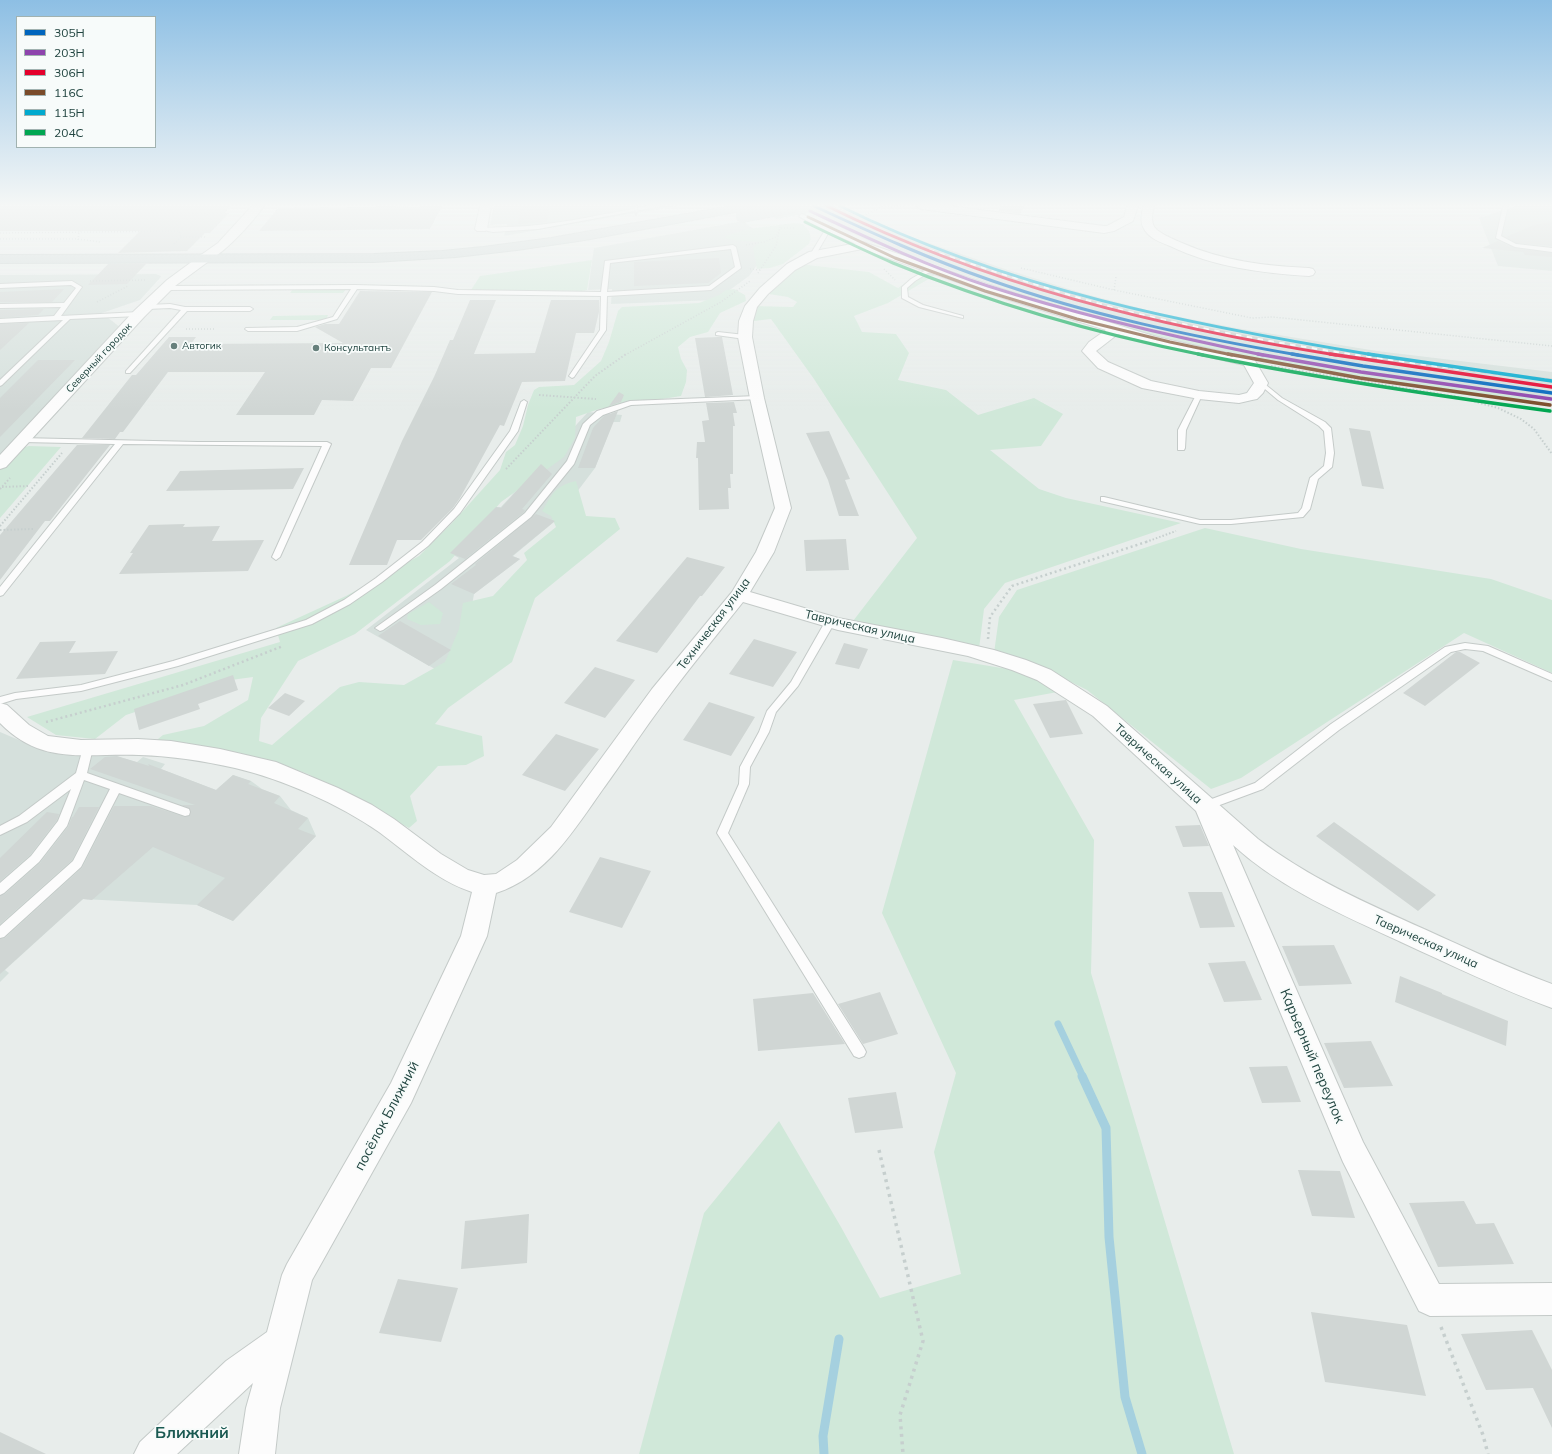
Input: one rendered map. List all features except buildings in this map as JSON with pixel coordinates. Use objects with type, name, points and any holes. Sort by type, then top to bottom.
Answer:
[{"type":"street","name":"Северный городок","points":[[0,464],[143,310],[166,288],[185,274]]},
{"type":"street","name":"Техническая улица","points":[[486,886],[512,876],[541,853],[559,833],[660,694],[739,595],[765,552],[784,508],[757,398],[745,337],[746,321],[751,306],[764,291],[783,274]]},
{"type":"street","points":[[949,274],[1010,296],[1116,329],[1154,340],[1249,362],[1260,383],[1258,390],[1252,396],[1239,399],[1199,395],[1147,385],[1103,364],[1089,351],[1094,345],[1116,329]]},
{"type":"street","name":"Таврическая улица","points":[[739,595],[830,622],[987,655],[1045,676],[1100,711],[1250,846],[1272,862],[1333,899],[1512,981],[1552,996]]},
{"type":"street","points":[[0,710],[18,730],[46,744],[88,748],[139,747],[188,752],[230,759],[270,769],[336,797],[385,825],[461,878],[486,886]]},
{"type":"street","name":"Карьерный переулок","points":[[1205,806],[1353,1152],[1430,1300]]},
{"type":"street","name":"посёлок Ближний","points":[[257,1454],[263,1408],[298,1275],[401,1093],[474,936],[486,886]]},
{"type":"street","points":[[1430,1300],[1552,1299]]},
{"type":"street","points":[[152,1454],[238,1373],[280,1342]]},
{"type":"lane","points":[[572,376],[603,330],[604,294],[607,274]]},
{"type":"lane","points":[[166,288],[355,287],[434,289],[458,292],[604,294],[711,288],[730,274]]},
{"type":"lane","points":[[923,274],[904,288],[905,298],[921,306],[961,317]]},
{"type":"lane","points":[[0,286],[72,283],[78,287],[56,318]]},
{"type":"lane","points":[[248,329],[297,329],[335,318],[355,287]]},
{"type":"lane","points":[[0,306],[65,305]]},
{"type":"lane","points":[[0,321],[69,317],[170,306],[185,309],[250,308]]},
{"type":"lane","points":[[128,372],[185,309]]},
{"type":"lane","points":[[0,384],[69,317]]},
{"type":"lane","points":[[718,334],[745,337]]},
{"type":"lane","points":[[1104,499],[1200,522],[1232,522],[1300,514],[1306,509],[1314,478],[1328,467],[1330,453],[1328,430],[1322,424],[1280,399],[1260,383]]},
{"type":"lane","points":[[1181,448],[1182,430],[1199,395]]},
{"type":"lane","points":[[380,628],[438,587],[528,515],[571,462],[587,424],[600,413],[630,403],[757,398]]},
{"type":"lane","points":[[0,701],[15,696],[81,688],[175,664],[309,622],[347,602],[379,580],[425,544],[457,511],[514,431],[524,402]]},
{"type":"lane","points":[[23,440],[327,444],[276,557]]},
{"type":"lane","points":[[0,593],[121,442]]},
{"type":"lane","points":[[830,622],[794,684],[772,711],[764,732],[745,767],[744,784],[722,833],[859,1052]]},
{"type":"lane","points":[[1205,806],[1259,786],[1335,726],[1448,649],[1465,646],[1485,648],[1552,678]]},
{"type":"lane","points":[[0,890],[35,859],[63,823],[81,775],[88,748]]},
{"type":"lane","points":[[81,775],[185,812]]},
{"type":"lane","points":[[0,831],[23,819],[81,775]]},
{"type":"lane","points":[[0,933],[77,864],[116,788]]},
{"type":"path","points":[[505,471],[594,376],[628,353],[722,302],[758,274]]},
{"type":"path","points":[[1046,274],[1114,290],[1252,318],[1273,317],[1552,346]]},
{"type":"path","points":[[1114,290],[1116,277]]},
{"type":"path","points":[[91,281],[145,280]]},
{"type":"path","points":[[167,329],[215,329]]},
{"type":"path","points":[[1249,362],[1458,397],[1498,408],[1521,419],[1534,429],[1552,454]]},
{"type":"path","points":[[540,395],[582,397]]},
{"type":"path","points":[[0,526],[73,441]]},
{"type":"path","points":[[2,486],[28,486]]},
{"type":"path","points":[[987,655],[990,617],[1012,586],[1144,543],[1200,522]]},
{"type":"path","points":[[0,530],[51,529]]},
{"type":"path","points":[[18,730],[183,685],[290,644]]},
{"type":"path","points":[[879,1150],[923,1341],[900,1416],[903,1454]]},
{"type":"path","points":[[1430,1300],[1483,1434],[1488,1454]]},
{"type":"shaded area","points":[[156,274],[161,276],[160,278],[140,300],[102,313],[121,328],[0,456],[0,275]]},
{"type":"shaded area","points":[[590,274],[751,274],[716,300],[611,304],[612,289],[588,290]]},
{"type":"shaded area","points":[[962,274],[1021,274],[1082,293],[1155,312],[1236,328],[1377,351],[1552,372],[1552,400],[1457,387],[1412,385],[1086,316]]},
{"type":"shaded area","points":[[588,412],[622,415],[620,422],[613,422],[595,468],[555,521],[513,556],[520,559],[474,594],[463,657],[442,673],[366,630],[459,558],[446,551],[496,507],[501,507]]},
{"type":"shaded area","points":[[0,732],[40,749],[108,754],[137,762],[143,757],[165,764],[161,769],[216,790],[233,775],[251,781],[262,789],[280,796],[291,810],[308,818],[316,836],[233,921],[197,905],[83,899],[5,970],[9,973],[0,982]]},
{"type":"green space","points":[[495,274],[590,274],[587,290],[582,291],[471,290],[480,276]]},
{"type":"green space","points":[[789,274],[872,274],[898,288],[919,274],[937,274],[888,303],[854,316],[862,332],[896,334],[909,353],[898,380],[946,390],[978,415],[1034,398],[1063,414],[1041,446],[990,450],[1039,489],[1066,498],[1181,523],[1005,583],[984,609],[979,649],[853,621],[917,538],[814,379],[771,319],[754,321],[754,306],[793,307],[797,302],[788,297],[769,294]]},
{"type":"green space","points":[[972,278],[1092,314],[1210,342],[1396,375],[1537,395],[1550,399],[1527,400],[1479,397],[1264,362],[1181,344],[1119,327],[970,279]]},
{"type":"green space","points":[[293,289],[346,289],[343,293],[290,293]]},
{"type":"green space","points":[[734,289],[745,295],[746,301],[720,313],[708,332],[690,337],[678,347],[681,359],[687,370],[686,382],[681,396],[599,409],[576,417],[575,438],[564,457],[501,502],[450,561],[355,634],[298,661],[261,718],[259,741],[272,745],[340,687],[359,682],[404,685],[445,662],[459,629],[463,603],[493,596],[527,560],[524,553],[556,527],[551,516],[542,511],[558,488],[576,481],[586,516],[615,518],[620,529],[535,598],[512,662],[448,708],[435,724],[482,736],[484,756],[466,765],[438,766],[410,796],[417,821],[409,828],[308,774],[277,763],[153,743],[163,735],[204,726],[248,700],[253,677],[231,680],[126,715],[95,739],[56,735],[27,717],[280,642],[276,628],[346,596],[419,556],[452,523],[500,470],[506,452],[515,445],[523,426],[528,405],[534,390],[539,387],[574,385],[601,361],[609,342],[618,311],[622,307],[699,303],[719,295],[726,290]]},
{"type":"green space","points":[[328,315],[326,320],[270,320],[273,316]]},
{"type":"green space","points":[[29,446],[61,447],[0,518],[0,469],[16,452]]},
{"type":"green space","points":[[1205,528],[1301,549],[1491,579],[1552,600],[1552,673],[1464,633],[1241,778],[1211,789],[1087,690],[1029,661],[994,653],[999,617],[1017,590]]},
{"type":"green space","points":[[429,602],[443,613],[440,624],[421,625],[407,619],[408,614]]},
{"type":"green space","points":[[953,660],[1020,671],[1063,691],[1014,700],[1094,840],[1091,973],[1234,1454],[639,1454],[704,1213],[779,1121],[841,1227],[880,1298],[961,1274],[934,1152],[956,1073],[882,913]]},
{"type":"waterway","points":[[1058,1024],[1083,1077]]},
{"type":"waterway","points":[[1082,1076],[1106,1128],[1109,1237],[1125,1397],[1142,1454]]},
{"type":"waterway","points":[[824,1454],[823,1436],[839,1339]]},
{"type":"railway","points":[[1002,274],[1111,307],[1220,332],[1385,359],[1552,380]]},
{"type":"transit line","name":"204С","points":[[922,274],[983,297],[1075,325],[1168,348],[1359,384],[1550,411]]},
{"type":"transit line","name":"116С","points":[[938,274],[985,291],[1077,319],[1170,342],[1265,362],[1360,378],[1550,405]]},
{"type":"transit line","name":"203Н","points":[[957,274],[987,285],[1079,313],[1172,336],[1266,356],[1361,372],[1551,399]]},
{"type":"transit line","name":"305Н","points":[[973,274],[1082,308],[1174,331],[1268,350],[1363,366],[1552,393]]},
{"type":"transit line","name":"306Н","points":[[992,274],[1040,290],[1168,323],[1277,345],[1442,372],[1552,387]]},
{"type":"transit line","name":"115Н","points":[[1007,274],[1111,303],[1220,328],[1386,357],[1552,381]]},
{"type":"place","name":"Автогик","points":[[174,346]]},
{"type":"place","name":"Консультантъ","points":[[316,348]]},
{"type":"district","name":"Ближний","points":[[192,1433]]}]
